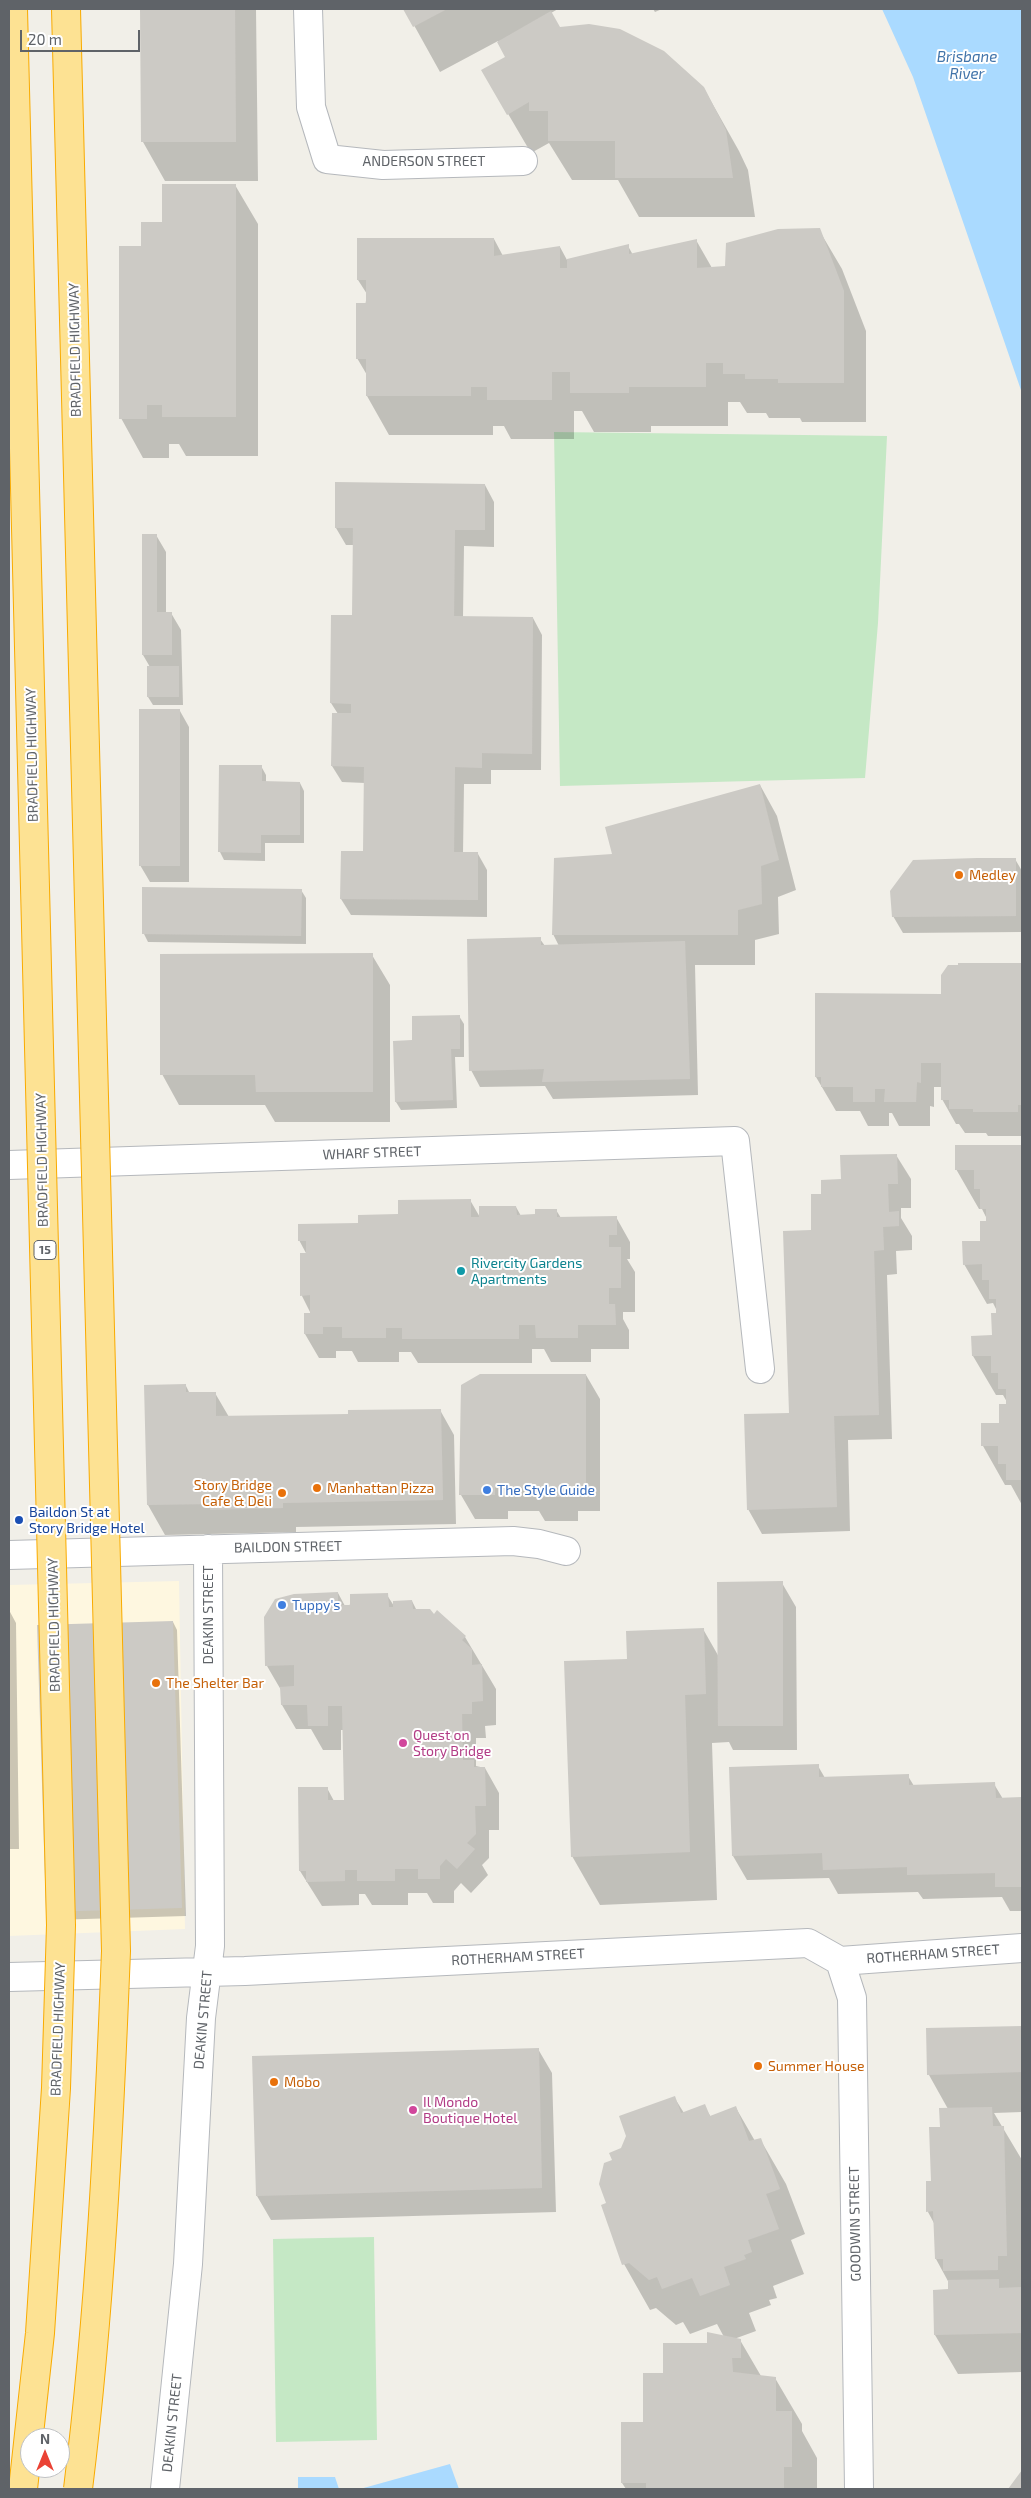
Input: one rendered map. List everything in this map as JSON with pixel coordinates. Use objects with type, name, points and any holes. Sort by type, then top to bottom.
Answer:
[{"type":"highway","name":"BRADFIELD HIGHWAY","points":[[13,9],[61,1925],[56,2088],[40,2333],[23,2489]]},
{"type":"highway","name":"BRADFIELD HIGHWAY","points":[[66,9],[116,1951],[107,2146],[96,2308],[78,2489]]},
{"type":"street","name":"ANDERSON STREET","points":[[308,9],[311,107],[327,158],[383,164],[523,160]]},
{"type":"street","name":"WHARF STREET","points":[[9,1165],[735,1141],[760,1369]]},
{"type":"street","name":"BAILDON STREET","points":[[9,1555],[513,1542],[539,1544],[566,1552]]},
{"type":"street","name":"DEAKIN STREET","points":[[165,2489],[188,2264],[201,2018],[210,1946],[208,1549]]},
{"type":"street","name":"ROTHERHAM STREET","points":[[9,1977],[244,1971],[808,1943],[840,1961],[1022,1948]]},
{"type":"street","name":"GOODWIN STREET","points":[[840,1961],[852,1998],[859,2489]]},
{"type":"shaded area","points":[[179,1581],[185,1929],[9,1936],[9,1585]]},
{"type":"green space","points":[[554,432],[887,436],[878,623],[865,778],[560,786]]},
{"type":"green space","points":[[374,2237],[377,2440],[276,2442],[273,2239]]},
{"type":"water","name":"Brisbane River","points":[[882,9],[1022,9],[1022,393],[913,77]]},
{"type":"water","points":[[450,2464],[459,2489],[360,2489]]},
{"type":"water","points":[[298,2477],[335,2477],[339,2489],[298,2489]]},
{"type":"building","points":[[140,9],[235,9],[236,142],[141,142]]},
{"type":"building","points":[[403,9],[447,9],[413,27]]},
{"type":"building","points":[[551,11],[560,27],[589,24],[620,29],[664,51],[704,87],[726,130],[733,178],[615,178],[615,141],[548,141],[548,111],[529,111],[529,102],[507,115],[481,70],[505,57],[497,42]]},
{"type":"building","points":[[162,184],[236,184],[236,417],[162,417],[162,405],[147,405],[147,419],[119,419],[119,246],[141,246],[141,222],[162,222]]},
{"type":"building","points":[[820,228],[844,291],[844,383],[778,383],[778,379],[745,379],[745,374],[723,374],[723,363],[706,363],[706,387],[629,387],[629,393],[570,393],[570,372],[552,372],[552,400],[487,400],[487,387],[471,387],[471,396],[366,396],[366,359],[356,359],[356,303],[366,303],[366,280],[357,280],[357,238],[494,238],[494,256],[560,246],[560,268],[567,268],[567,259],[629,244],[629,254],[697,239],[697,268],[725,266],[726,243],[778,229]]},
{"type":"building","points":[[335,482],[485,484],[485,530],[455,530],[454,616],[533,617],[532,754],[482,753],[482,768],[455,767],[454,852],[478,852],[478,900],[340,899],[341,851],[363,851],[364,767],[331,766],[332,713],[351,713],[351,704],[330,703],[331,615],[352,615],[353,528],[335,528]]},
{"type":"building","points":[[142,534],[157,534],[157,612],[172,612],[172,655],[142,655]]},
{"type":"building","points":[[147,666],[179,666],[179,697],[147,697]]},
{"type":"building","points":[[139,709],[180,709],[180,866],[139,866]]},
{"type":"building","points":[[219,765],[262,765],[262,781],[300,782],[300,835],[261,835],[261,853],[218,852]]},
{"type":"building","points":[[760,784],[779,860],[761,866],[762,904],[738,910],[738,935],[552,935],[554,858],[612,854],[605,827]]},
{"type":"building","name":"Medley","points":[[1016,858],[1016,916],[892,917],[890,891],[913,860]]},
{"type":"building","points":[[142,887],[302,889],[301,936],[142,934]]},
{"type":"building","points":[[541,937],[541,945],[685,941],[690,1079],[542,1082],[544,1069],[469,1071],[467,939]]},
{"type":"building","points":[[373,953],[373,1092],[256,1092],[255,1075],[160,1075],[160,954]]},
{"type":"building","points":[[958,963],[1022,963],[1022,1105],[1018,1105],[1018,1112],[973,1112],[973,1109],[949,1109],[949,1100],[941,1100],[941,1063],[921,1063],[921,1083],[917,1082],[916,1102],[884,1102],[885,1089],[875,1089],[875,1102],[853,1102],[853,1087],[821,1087],[821,1077],[815,1077],[815,993],[941,994],[941,975],[948,965],[958,965]]},
{"type":"building","points":[[460,1015],[460,1049],[451,1049],[453,1100],[395,1102],[393,1041],[412,1040],[412,1016]]},
{"type":"building","points":[[955,1145],[1022,1145],[1022,1480],[1006,1480],[1006,1464],[998,1464],[998,1446],[981,1446],[981,1423],[999,1423],[999,1404],[1006,1404],[1006,1389],[998,1389],[998,1373],[991,1373],[991,1356],[972,1356],[971,1336],[992,1335],[991,1313],[996,1313],[996,1299],[989,1299],[989,1280],[982,1280],[982,1264],[963,1265],[962,1241],[980,1241],[980,1221],[986,1221],[986,1209],[980,1209],[980,1189],[974,1189],[974,1170],[955,1170]]},
{"type":"building","points":[[897,1154],[898,1184],[888,1184],[889,1212],[899,1211],[899,1226],[883,1227],[884,1250],[874,1251],[879,1415],[834,1416],[837,1507],[747,1510],[744,1414],[789,1413],[783,1231],[811,1230],[811,1194],[821,1194],[821,1180],[841,1179],[840,1155]]},
{"type":"building","name":"Rivercity Gardens Apartments","points":[[471,1199],[471,1217],[479,1217],[479,1206],[516,1206],[517,1215],[535,1214],[535,1209],[557,1209],[557,1217],[617,1216],[617,1235],[609,1235],[609,1247],[621,1247],[621,1288],[609,1288],[609,1304],[615,1304],[616,1325],[578,1325],[578,1338],[536,1338],[535,1325],[519,1325],[519,1339],[402,1339],[402,1328],[386,1328],[386,1338],[342,1338],[342,1327],[323,1327],[323,1334],[304,1334],[304,1313],[310,1313],[310,1295],[300,1296],[300,1253],[306,1253],[306,1241],[298,1241],[298,1224],[358,1223],[358,1215],[398,1214],[398,1200]]},
{"type":"building","points":[[480,1374],[586,1374],[586,1487],[565,1487],[565,1497],[529,1497],[529,1487],[495,1487],[495,1495],[459,1495],[461,1385]]},
{"type":"building","points":[[186,1384],[186,1392],[216,1392],[216,1416],[348,1414],[348,1410],[441,1409],[443,1500],[283,1503],[283,1508],[210,1510],[210,1504],[147,1505],[144,1385]]},
{"type":"building","points":[[783,1581],[783,1726],[718,1726],[717,1582]]},
{"type":"building","name":"Quest on Story Bridge","points":[[338,1592],[338,1605],[350,1605],[350,1594],[388,1593],[389,1607],[393,1607],[393,1601],[412,1600],[413,1609],[430,1609],[434,1614],[437,1610],[466,1636],[462,1640],[472,1649],[472,1665],[482,1664],[483,1701],[472,1702],[472,1714],[462,1714],[463,1760],[474,1760],[474,1767],[485,1767],[486,1806],[475,1806],[476,1834],[467,1843],[475,1849],[457,1869],[446,1859],[440,1866],[440,1879],[418,1879],[418,1869],[395,1869],[395,1881],[357,1881],[357,1870],[345,1870],[345,1881],[306,1882],[306,1871],[299,1871],[298,1787],[328,1787],[328,1800],[344,1800],[342,1706],[328,1706],[328,1726],[308,1726],[307,1705],[281,1705],[280,1687],[294,1686],[294,1665],[265,1666],[264,1617],[275,1599],[294,1594]]},
{"type":"building","points":[[173,1621],[182,1908],[46,1912],[37,1625]]},
{"type":"building","points":[[704,1628],[706,1694],[685,1695],[690,1852],[571,1857],[564,1661],[627,1659],[626,1631]]},
{"type":"building","points":[[819,1764],[819,1777],[909,1774],[909,1785],[995,1782],[996,1798],[1022,1797],[1022,1887],[995,1887],[995,1873],[907,1875],[907,1867],[823,1870],[822,1853],[732,1856],[729,1767]]},
{"type":"building","points":[[1022,2026],[1022,2072],[927,2075],[926,2028]]},
{"type":"building","points":[[539,2048],[542,2188],[256,2196],[252,2056]]},
{"type":"building","points":[[675,2096],[681,2113],[705,2104],[710,2116],[736,2106],[749,2141],[761,2138],[780,2189],[766,2194],[779,2229],[748,2240],[752,2252],[744,2255],[746,2259],[724,2267],[730,2285],[700,2296],[692,2278],[662,2289],[657,2277],[649,2280],[629,2263],[622,2265],[601,2205],[606,2203],[599,2184],[604,2163],[612,2160],[609,2153],[621,2148],[626,2136],[619,2116]]},
{"type":"building","points":[[992,2107],[993,2126],[1004,2126],[1007,2256],[998,2256],[998,2270],[943,2271],[943,2259],[935,2259],[933,2211],[926,2212],[926,2181],[931,2181],[929,2127],[940,2127],[939,2108]]},
{"type":"building","points":[[999,2279],[999,2288],[1022,2287],[1022,2333],[934,2335],[933,2290],[948,2289],[948,2280]]},
{"type":"building","points":[[707,2332],[741,2339],[741,2358],[732,2358],[733,2372],[776,2377],[776,2411],[792,2411],[792,2467],[784,2467],[784,2489],[646,2489],[646,2483],[621,2483],[621,2422],[643,2422],[643,2373],[663,2373],[663,2343],[707,2343]]},
{"type":"building","points":[[1022,2470],[1022,2489],[1008,2489]]},
{"type":"place","name":"Medley","points":[[959,875]]},
{"type":"place","name":"Rivercity Gardens Apartments","points":[[461,1271]]},
{"type":"place","name":"Manhattan Pizza","points":[[317,1488]]},
{"type":"place","name":"The Style Guide","points":[[487,1490]]},
{"type":"place","name":"Story Bridge Cafe & Deli","points":[[282,1493]]},
{"type":"place","name":"Baildon St at Story Bridge Hotel","points":[[19,1520]]},
{"type":"place","name":"Tuppy's","points":[[282,1605]]},
{"type":"place","name":"The Shelter Bar","points":[[156,1683]]},
{"type":"place","name":"Quest on Story Bridge","points":[[403,1743]]},
{"type":"place","name":"Summer House","points":[[758,2066]]},
{"type":"place","name":"Mobo","points":[[274,2082]]},
{"type":"place","name":"Il Mondo Boutique Hotel","points":[[413,2110]]}]
